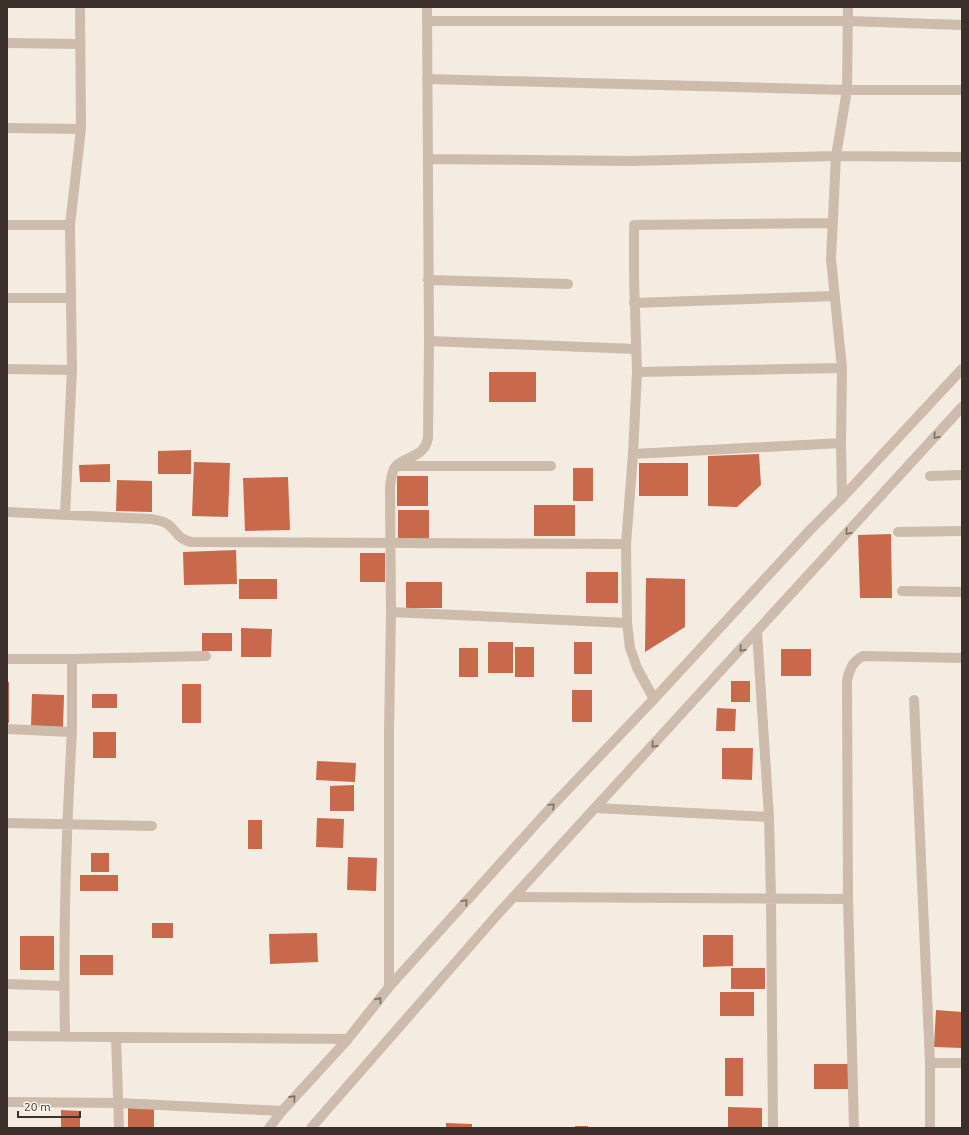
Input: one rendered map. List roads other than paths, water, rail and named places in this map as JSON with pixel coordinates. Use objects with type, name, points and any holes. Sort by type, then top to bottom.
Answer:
[{"type":"street","points":[[65,515],[72,370],[70,225],[81,129],[80,7]]},
{"type":"street","points":[[389,987],[389,733],[391,612],[390,487],[393,470],[396,466],[423,451],[427,445],[428,438],[429,341],[427,7]]},
{"type":"street","points":[[842,498],[842,368],[831,258],[836,156],[847,90],[848,7]]},
{"type":"street","points":[[427,22],[848,21],[962,25]]},
{"type":"street","points":[[7,43],[80,44]]},
{"type":"street","points":[[427,79],[847,90],[962,90]]},
{"type":"street","points":[[7,128],[81,129]]},
{"type":"street","points":[[428,159],[631,161],[836,156],[962,157]]},
{"type":"street","points":[[654,699],[637,668],[630,648],[627,623],[626,544],[633,454],[636,372],[634,225],[832,223]]},
{"type":"street","points":[[7,225],[70,225]]},
{"type":"street","points":[[428,280],[568,284]]},
{"type":"street","points":[[634,303],[835,296]]},
{"type":"street","points":[[7,298],[70,298]]},
{"type":"street","points":[[429,341],[636,349]]},
{"type":"street","points":[[636,372],[842,368]]},
{"type":"street","points":[[269,1128],[282,1111],[348,1038],[389,987],[553,805],[962,369]]},
{"type":"street","points":[[7,370],[72,370]]},
{"type":"street","points":[[311,1128],[514,897],[962,407]]},
{"type":"street","points":[[633,454],[841,443]]},
{"type":"street","points":[[396,466],[551,466]]},
{"type":"street","points":[[930,476],[962,475]]},
{"type":"street","points":[[7,512],[151,519],[168,525],[181,539],[191,542],[626,544]]},
{"type":"street","points":[[898,532],[962,531]]},
{"type":"street","points":[[902,591],[962,592]]},
{"type":"street","points":[[391,612],[627,623]]},
{"type":"street","points":[[757,632],[769,817],[773,1128]]},
{"type":"street","points":[[7,659],[206,656]]},
{"type":"street","points":[[854,1128],[848,899],[847,680],[850,668],[855,661],[863,656],[962,658]]},
{"type":"street","points":[[65,1036],[64,986],[67,824],[72,732],[72,659]]},
{"type":"street","points":[[914,700],[930,1063],[930,1128]]},
{"type":"street","points":[[7,729],[72,732]]},
{"type":"street","points":[[596,808],[769,817]]},
{"type":"street","points":[[7,823],[152,826]]},
{"type":"street","points":[[514,897],[848,899]]},
{"type":"street","points":[[7,984],[64,986]]},
{"type":"street","points":[[7,1036],[348,1038]]},
{"type":"street","points":[[116,1037],[119,1128]]},
{"type":"street","points":[[930,1063],[962,1063]]},
{"type":"street","points":[[7,1102],[119,1103],[282,1111]]}]
